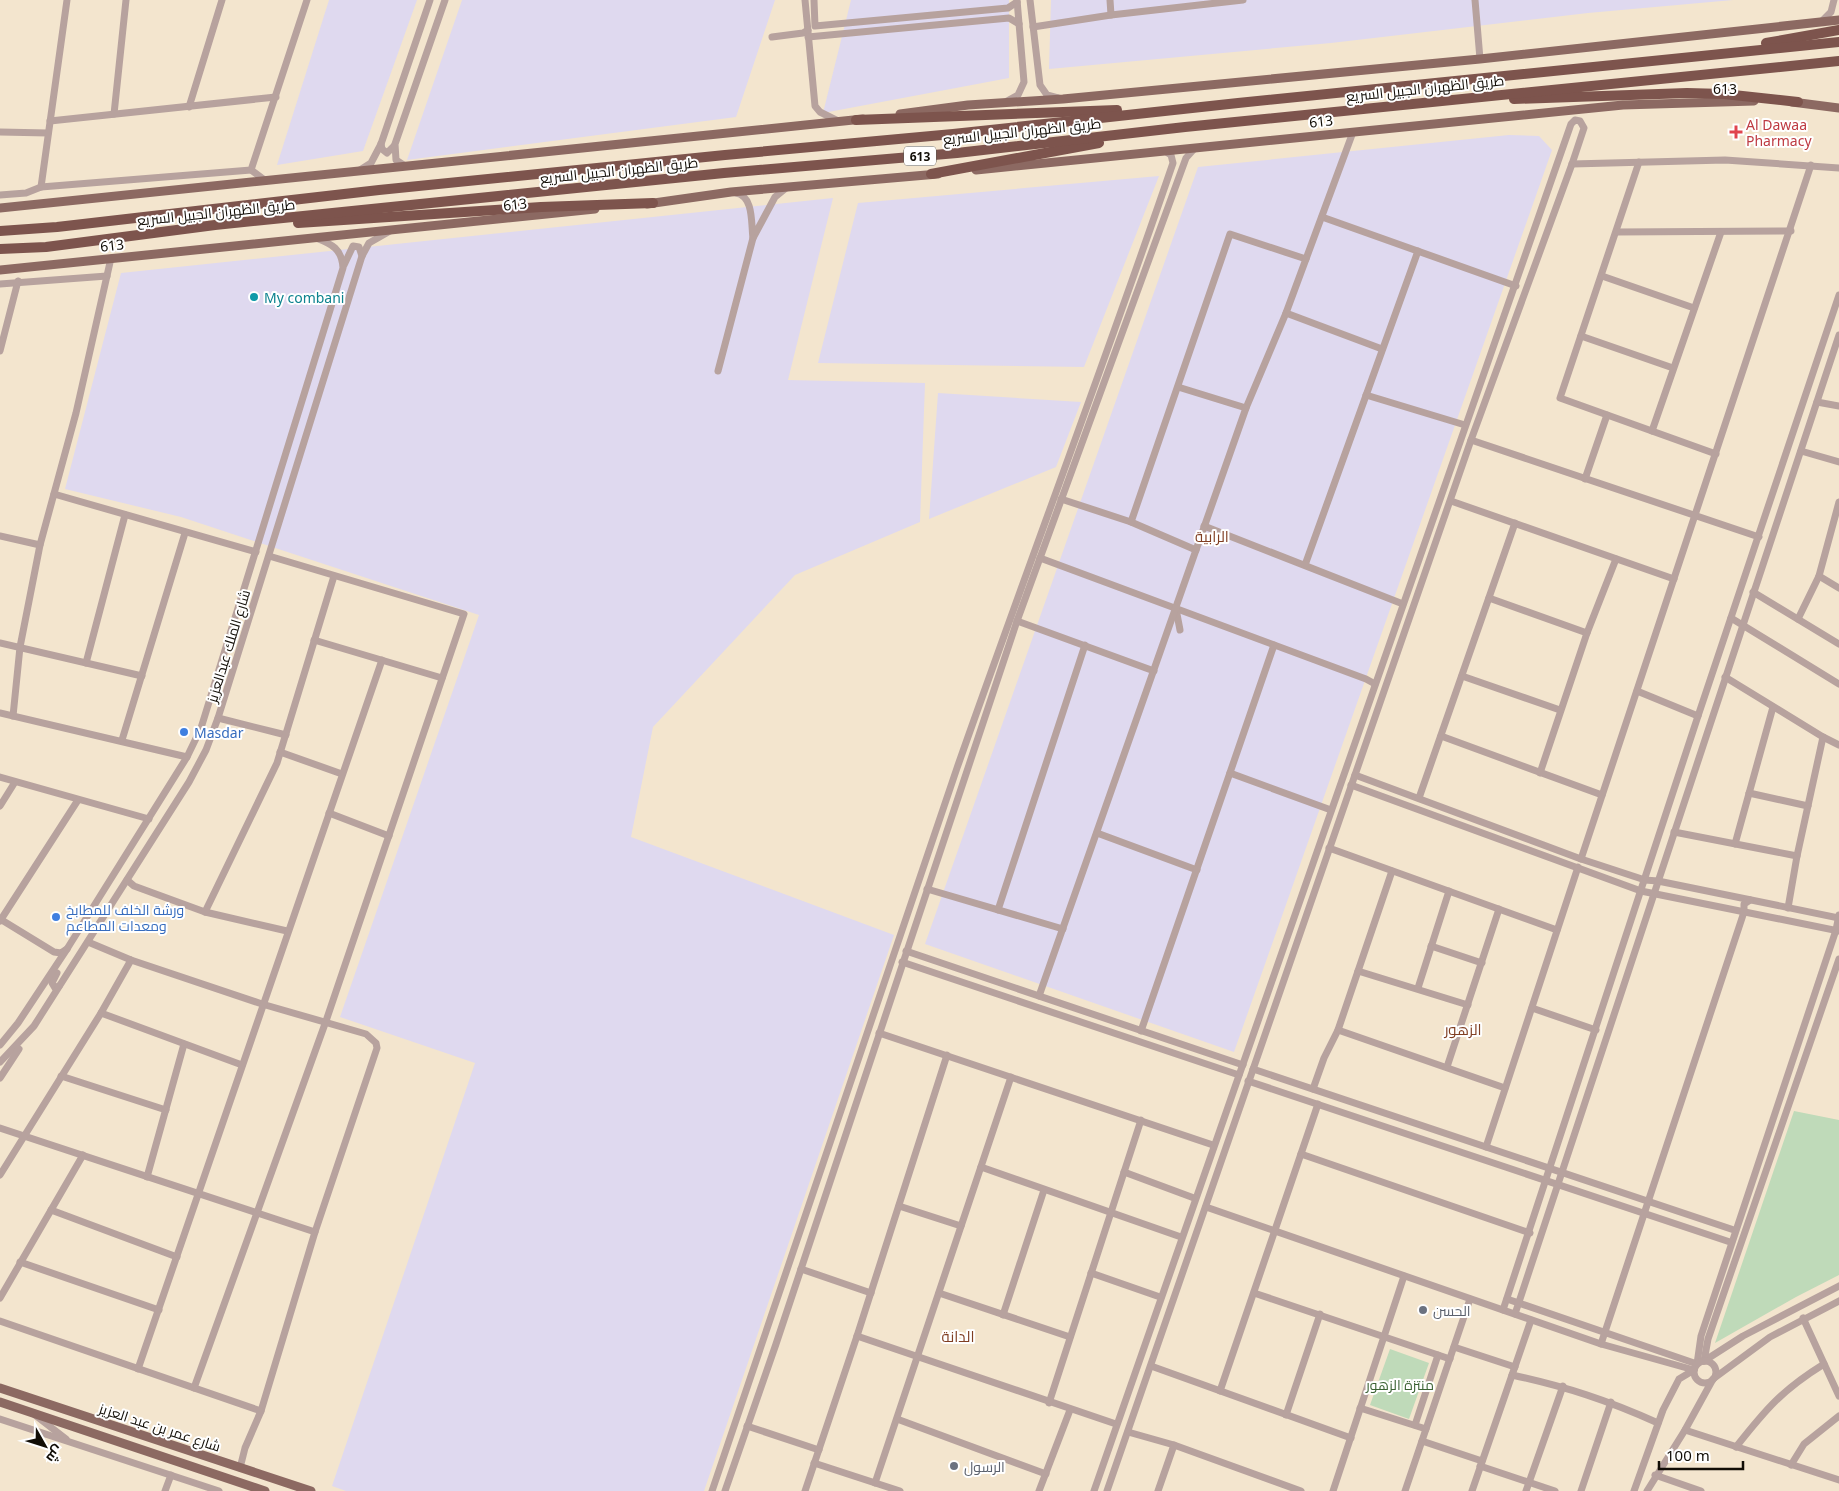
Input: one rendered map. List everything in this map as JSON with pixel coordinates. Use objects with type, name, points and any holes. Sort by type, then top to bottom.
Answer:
[{"type":"highway","points":[[1700,55],[1839,30]]},
{"type":"highway","name":"طريق الظهران الجبيل السريع","points":[[0,231],[57,227],[379,190],[953,134],[1839,42]]},
{"type":"highway","name":"طريق الظهران الجبيل السريع","points":[[0,249],[46,247],[214,225],[724,173],[957,153],[1185,127],[1839,61]]},
{"type":"highway","points":[[1438,101],[1687,93],[1724,94],[1798,102]]},
{"type":"highway","points":[[856,120],[1061,113],[1238,103]]},
{"type":"highway","points":[[931,174],[1185,127]]},
{"type":"highway","points":[[214,225],[340,222],[541,206],[653,203]]},
{"type":"main road","points":[[0,208],[352,173],[997,104],[1480,59],[1839,20]]},
{"type":"main road","name":"613","points":[[0,270],[390,231],[653,203],[790,186],[931,174],[1640,104],[1734,101],[1798,102],[1839,108]]},
{"type":"main road","name":"شارع عمر بن عبد العزيز","points":[[0,1388],[311,1491]]},
{"type":"main road","name":"شارع عمر بن عبد العزيز","points":[[0,1402],[265,1491]]},
{"type":"street","points":[[42,187],[67,0]]},
{"type":"street","points":[[114,114],[126,0]]},
{"type":"street","points":[[189,107],[222,0]]},
{"type":"street","points":[[250,170],[307,0]]},
{"type":"street","points":[[352,173],[365,168],[371,163],[381,144],[430,0]]},
{"type":"street","points":[[381,144],[382,149],[387,153],[395,144],[445,0]]},
{"type":"street","points":[[805,0],[810,30],[815,106],[820,112],[838,121]]},
{"type":"street","points":[[810,30],[814,0]]},
{"type":"street","points":[[1030,0],[1040,85],[1047,95],[1063,99]]},
{"type":"street","points":[[1110,0],[1111,14]]},
{"type":"street","points":[[1033,26],[1111,14],[1243,0]]},
{"type":"street","points":[[1475,0],[1480,59]]},
{"type":"street","points":[[1812,24],[1828,17],[1834,7],[1834,0]]},
{"type":"street","points":[[772,37],[803,33],[810,30],[1008,8],[1017,1]]},
{"type":"street","points":[[997,104],[1012,99],[1022,89],[1024,82],[1017,1]]},
{"type":"street","points":[[948,24],[961,12]]},
{"type":"street","points":[[810,30],[948,24],[1010,18],[1019,24]]},
{"type":"street","points":[[50,120],[276,97]]},
{"type":"street","points":[[1094,1491],[1194,1198],[1239,1075],[1465,425],[1516,286],[1571,124],[1578,120],[1582,122],[1584,128],[1572,164],[1472,440],[1351,785],[1107,1491]]},
{"type":"street","points":[[0,132],[48,133]]},
{"type":"street","points":[[1039,996],[1246,408],[1286,313],[1353,132]]},
{"type":"street","points":[[395,144],[396,160],[402,165],[410,166]]},
{"type":"street","points":[[725,1491],[801,1270],[1017,621],[1186,158],[1191,151],[1199,147]]},
{"type":"street","points":[[712,1491],[970,733],[1056,489],[1134,278],[1173,163],[1171,155],[1162,150]]},
{"type":"street","points":[[1572,164],[1725,160],[1839,168]]},
{"type":"street","points":[[1639,162],[1560,398],[1716,454]]},
{"type":"street","points":[[1581,859],[1812,166]]},
{"type":"street","points":[[0,195],[26,193],[42,187],[250,170],[266,181]]},
{"type":"street","points":[[718,371],[753,238],[774,197],[790,186]]},
{"type":"street","points":[[731,192],[744,195],[749,203],[753,238]]},
{"type":"street","points":[[1322,217],[1516,286]]},
{"type":"street","name":"شارع الملك عبدالعزيز","points":[[0,1062],[34,1026],[189,782],[206,750],[218,718],[362,256],[369,243],[390,231]]},
{"type":"street","points":[[1617,232],[1791,231]]},
{"type":"street","points":[[1652,430],[1721,232]]},
{"type":"street","points":[[1131,522],[1230,234],[1306,259]]},
{"type":"street","points":[[316,238],[338,249],[342,257],[343,268]]},
{"type":"street","name":"شارع الملك عبدالعزيز","points":[[0,1045],[18,1023],[86,920],[187,757],[209,705],[343,268],[352,246],[359,247],[362,256]]},
{"type":"street","points":[[1305,566],[1418,251]]},
{"type":"street","points":[[13,716],[20,647],[40,545],[76,413],[111,258]]},
{"type":"street","points":[[0,284],[107,276]]},
{"type":"street","points":[[1602,276],[1694,308]]},
{"type":"street","points":[[1,346],[18,282]]},
{"type":"street","points":[[1503,1310],[1839,294]]},
{"type":"street","points":[[1286,313],[1382,349]]},
{"type":"street","points":[[1515,1314],[1839,334]]},
{"type":"street","points":[[1581,336],[1673,368]]},
{"type":"street","points":[[1178,387],[1246,408]]},
{"type":"street","points":[[1366,394],[1465,425]]},
{"type":"street","points":[[1817,402],[1839,406]]},
{"type":"street","points":[[1585,479],[1607,415]]},
{"type":"street","points":[[1472,440],[1759,537]]},
{"type":"street","points":[[1801,451],[1839,462]]},
{"type":"street","points":[[54,494],[256,552]]},
{"type":"street","points":[[1061,499],[1131,522],[1196,550]]},
{"type":"street","points":[[1451,501],[1674,580]]},
{"type":"street","points":[[1798,619],[1819,576],[1838,507]]},
{"type":"street","points":[[86,663],[125,515]]},
{"type":"street","points":[[1419,798],[1515,523]]},
{"type":"street","points":[[1204,526],[1403,604]]},
{"type":"street","points":[[122,740],[185,533]]},
{"type":"street","points":[[0,536],[40,545]]},
{"type":"street","points":[[194,1388],[326,1021],[464,614],[269,556]]},
{"type":"street","points":[[1040,558],[1375,684]]},
{"type":"street","points":[[1540,773],[1586,633],[1616,559]]},
{"type":"street","points":[[205,912],[280,752],[334,576]]},
{"type":"street","points":[[1819,576],[1839,588]]},
{"type":"street","points":[[1753,592],[1839,644]]},
{"type":"street","points":[[1489,598],[1586,633]]},
{"type":"street","points":[[1176,608],[1180,630]]},
{"type":"street","points":[[1731,618],[1839,684]]},
{"type":"street","points":[[1017,621],[1154,670]]},
{"type":"street","points":[[314,640],[442,678]]},
{"type":"street","points":[[0,643],[142,676]]},
{"type":"street","points":[[1141,1031],[1274,645]]},
{"type":"street","points":[[998,910],[1085,646]]},
{"type":"street","points":[[138,1369],[262,1004],[382,660]]},
{"type":"street","points":[[1462,676],[1560,710]]},
{"type":"street","points":[[1725,677],[1839,745]]},
{"type":"street","points":[[1637,691],[1698,716]]},
{"type":"street","points":[[1735,844],[1774,707]]},
{"type":"street","points":[[0,713],[122,740],[187,757]]},
{"type":"street","points":[[218,718],[286,735]]},
{"type":"street","points":[[1441,736],[1602,795]]},
{"type":"street","points":[[1788,908],[1797,856],[1823,737]]},
{"type":"street","points":[[280,752],[342,774]]},
{"type":"street","points":[[1230,773],[1331,810]]},
{"type":"street","points":[[1355,775],[1581,859],[1645,880],[1839,917],[1838,931],[1734,1230],[1700,1336],[1698,1365]]},
{"type":"street","points":[[0,777],[150,819]]},
{"type":"street","points":[[0,806],[14,782]]},
{"type":"street","points":[[1351,785],[1578,867],[1641,892],[1838,931]]},
{"type":"street","points":[[1749,793],[1808,806]]},
{"type":"street","points":[[67,949],[61,952],[54,952],[0,920],[78,800]]},
{"type":"street","points":[[329,813],[389,836]]},
{"type":"street","points":[[1674,832],[1797,856]]},
{"type":"street","points":[[1097,833],[1197,870]]},
{"type":"street","points":[[1329,848],[1557,930]]},
{"type":"street","points":[[1486,1147],[1578,867]]},
{"type":"street","points":[[1313,1089],[1324,1058],[1338,1030],[1392,870]]},
{"type":"street","points":[[127,880],[134,886],[205,912],[288,931]]},
{"type":"street","points":[[927,889],[1063,929]]},
{"type":"street","points":[[1418,988],[1449,891]]},
{"type":"street","points":[[1601,1344],[1744,912],[1744,904],[1750,900]]},
{"type":"street","points":[[1447,1067],[1500,909]]},
{"type":"street","points":[[60,986],[53,987],[52,980],[79,939],[86,920]]},
{"type":"street","points":[[88,942],[131,960],[262,1004],[366,1034],[374,1039],[377,1048],[315,1232],[261,1411],[245,1448],[240,1468]]},
{"type":"street","points":[[1431,946],[1482,963]]},
{"type":"street","points":[[893,957],[904,957],[1039,996],[1242,1065]]},
{"type":"street","points":[[904,957],[1239,1075]]},
{"type":"street","points":[[1839,959],[1836,978],[1695,1377],[1700,1382],[1707,1382],[1713,1379],[1770,1337],[1802,1318],[1839,1301]]},
{"type":"street","points":[[0,1174],[101,1014],[131,960]]},
{"type":"street","points":[[1358,971],[1468,1005]]},
{"type":"street","points":[[1532,1008],[1596,1030]]},
{"type":"street","points":[[101,1014],[242,1065]]},
{"type":"street","points":[[0,1078],[34,1026]]},
{"type":"street","points":[[1338,1030],[1505,1088]]},
{"type":"street","points":[[879,1032],[1213,1145]]},
{"type":"street","points":[[147,1176],[184,1044]]},
{"type":"street","points":[[805,1491],[947,1055]]},
{"type":"street","points":[[1252,1069],[1734,1230]]},
{"type":"street","points":[[61,1076],[166,1110]]},
{"type":"street","points":[[875,1483],[1011,1077]]},
{"type":"street","points":[[1248,1081],[1730,1242]]},
{"type":"street","points":[[1220,1391],[1318,1104]]},
{"type":"street","points":[[1049,1403],[1141,1120]]},
{"type":"street","points":[[0,1128],[315,1232]]},
{"type":"street","points":[[1301,1154],[1531,1230],[1540,1238]]},
{"type":"street","points":[[0,1298],[83,1155]]},
{"type":"street","points":[[981,1168],[1181,1236],[1186,1244],[1194,1242]]},
{"type":"street","points":[[1124,1172],[1194,1198]]},
{"type":"street","points":[[1003,1314],[1044,1190]]},
{"type":"street","points":[[899,1206],[961,1226]]},
{"type":"street","points":[[1206,1207],[1601,1344],[1698,1365],[1711,1363],[1715,1369],[1713,1379],[1685,1430],[1655,1475],[1647,1491]]},
{"type":"street","points":[[51,1210],[177,1257]]},
{"type":"street","points":[[1173,1259],[1180,1259],[1184,1268]]},
{"type":"street","points":[[20,1262],[159,1310]]},
{"type":"street","points":[[801,1270],[871,1292]]},
{"type":"street","points":[[1091,1273],[1160,1297]]},
{"type":"street","points":[[1332,1491],[1404,1276]]},
{"type":"street","points":[[1634,1491],[1658,1423],[1679,1379],[1743,1336],[1839,1286]]},
{"type":"street","points":[[939,1293],[1070,1337]]},
{"type":"street","points":[[1254,1293],[1450,1359]]},
{"type":"street","points":[[1405,1491],[1470,1299]]},
{"type":"street","points":[[1507,1299],[1698,1365]]},
{"type":"street","points":[[1286,1415],[1320,1314]]},
{"type":"street","points":[[1802,1318],[1839,1396]]},
{"type":"street","points":[[1472,1491],[1531,1320]]},
{"type":"street","points":[[0,1321],[261,1411]]},
{"type":"street","points":[[857,1336],[1049,1403],[1116,1424]]},
{"type":"street","points":[[1454,1347],[1515,1367]]},
{"type":"street","points":[[1415,1425],[1438,1355]]},
{"type":"street","points":[[1736,1447],[1766,1409],[1783,1392],[1824,1364]]},
{"type":"street","points":[[1151,1366],[1351,1438]]},
{"type":"street","points":[[1512,1375],[1563,1386],[1611,1402],[1658,1423]]},
{"type":"street","points":[[1526,1491],[1563,1386]]},
{"type":"street","points":[[1582,1491],[1611,1402]]},
{"type":"street","points":[[1360,1408],[1426,1429]]},
{"type":"street","points":[[1039,1491],[1070,1410]]},
{"type":"street","points":[[31,1412],[69,1442]]},
{"type":"street","points":[[1791,1465],[1804,1444],[1839,1416]]},
{"type":"street","points":[[0,1419],[219,1491]]},
{"type":"street","points":[[897,1419],[1046,1474]]},
{"type":"street","points":[[747,1426],[819,1450]]},
{"type":"street","points":[[1685,1430],[1839,1480]]},
{"type":"street","points":[[1128,1432],[1174,1445],[1301,1491]]},
{"type":"street","points":[[1422,1441],[1555,1491]]},
{"type":"street","points":[[1158,1491],[1174,1445]]},
{"type":"street","points":[[814,1463],[900,1491]]},
{"type":"street","points":[[165,1491],[171,1475]]},
{"type":"street","points":[[1655,1475],[1701,1491]]},
{"type":"shaded area","points":[[329,0],[417,0],[363,151],[277,165]]},
{"type":"shaded area","points":[[462,0],[775,0],[736,117],[407,160]]},
{"type":"shaded area","points":[[851,0],[1009,0],[1009,78],[823,113]]},
{"type":"shaded area","points":[[1051,0],[1733,0],[1588,13],[1331,43],[1049,69]]},
{"type":"shaded area","points":[[1509,135],[1539,136],[1552,150],[1234,1052],[925,944],[1198,167]]},
{"type":"shaded area","points":[[1159,176],[1084,367],[818,363],[858,203]]},
{"type":"shaded area","points":[[833,198],[788,380],[925,383],[920,522],[795,575],[653,727],[631,837],[894,935],[704,1491],[346,1491],[332,1486],[475,1063],[340,1017],[479,615],[181,517],[65,489],[121,273]]},
{"type":"shaded area","points":[[938,393],[1081,402],[1056,467],[929,519]]},
{"type":"green space","points":[[1794,1111],[1839,1120],[1839,1275],[1715,1343]]},
{"type":"green space","name":"منتزة الزهور","points":[[1390,1349],[1429,1363],[1409,1419],[1370,1405]]},
{"type":"place","name":"Al Dawaa Pharmacy","points":[[1736,132]]},
{"type":"place","name":"My combani","points":[[254,297]]},
{"type":"place","name":"Masdar","points":[[184,732]]},
{"type":"place","name":"ورشة الخلف للمطابخ ومعدات المطاعم","points":[[56,917]]},
{"type":"place","name":"الحسن","points":[[1423,1310]]},
{"type":"place","name":"الرسول","points":[[954,1466]]},
{"type":"district","name":"الرابية","points":[[1212,536]]},
{"type":"district","name":"الزهور","points":[[1463,1029]]},
{"type":"district","name":"الدانة","points":[[958,1336]]}]
